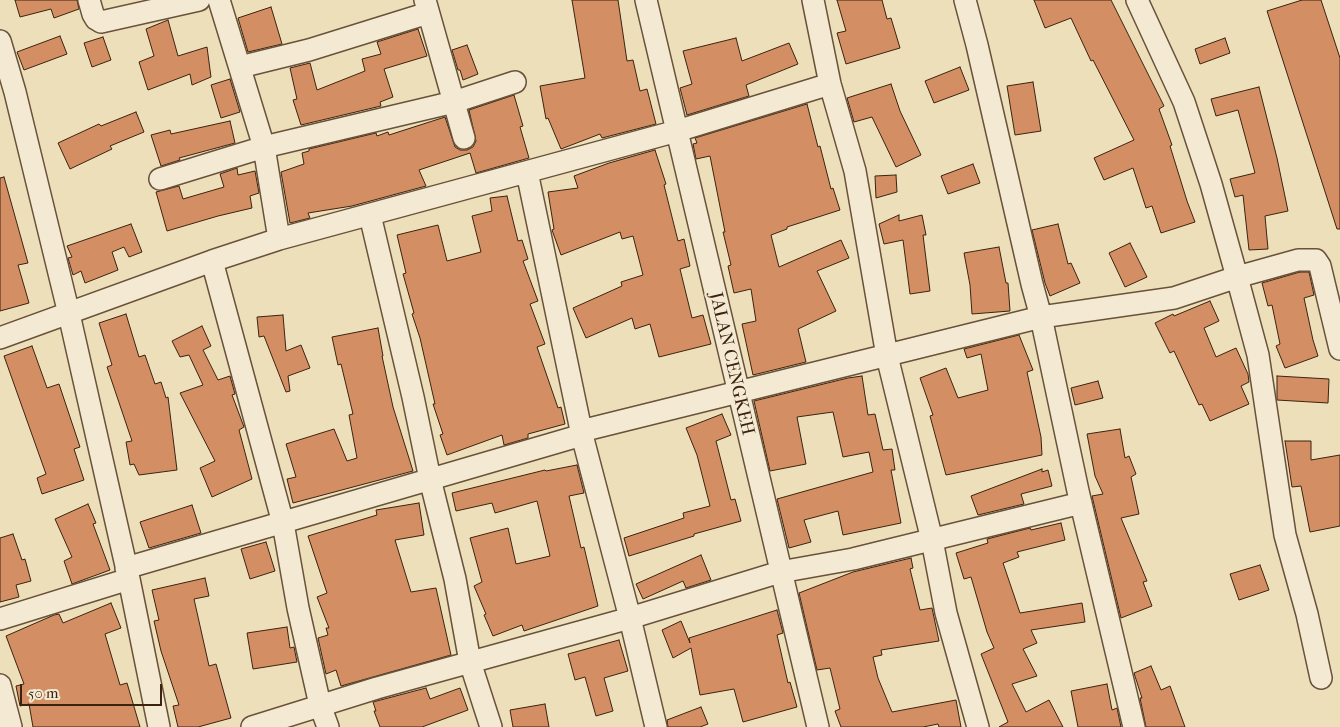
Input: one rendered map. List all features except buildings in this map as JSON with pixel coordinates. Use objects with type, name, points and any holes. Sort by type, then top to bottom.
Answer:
[{"type":"street","points":[[89,0],[93,14],[101,22],[199,0]]},
{"type":"street","points":[[219,0],[264,147],[279,239]]},
{"type":"street","name":"JALAN CENGKEH","points":[[646,0],[818,727]]},
{"type":"street","points":[[812,0],[830,84],[855,171],[887,356],[932,540],[946,613],[978,727]]},
{"type":"street","points":[[965,0],[1041,318],[1081,504],[1134,727]]},
{"type":"street","points":[[1137,0],[1184,102],[1211,184],[1237,277],[1258,355],[1285,535],[1307,614],[1321,678]]},
{"type":"street","points":[[240,67],[309,50],[427,7],[464,138]]},
{"type":"street","points":[[0,41],[8,94],[69,314],[128,574],[159,727]]},
{"type":"street","points":[[160,178],[264,147],[454,102],[515,82]]},
{"type":"street","points":[[0,338],[212,261],[279,239],[677,131],[830,84]]},
{"type":"street","points":[[527,172],[581,433],[630,618],[656,727]]},
{"type":"street","points":[[370,215],[413,397],[430,479],[455,579],[470,662],[491,727]]},
{"type":"street","points":[[0,619],[283,523],[581,433],[738,392],[1041,318],[1174,298],[1237,277],[1298,260],[1316,260],[1320,266],[1340,349]]},
{"type":"street","points":[[212,261],[283,523],[298,608],[320,705],[328,727]]},
{"type":"street","points":[[252,727],[320,705],[630,618],[780,572],[853,559],[1081,504]]},
{"type":"street","points":[[0,685],[11,727]]}]
